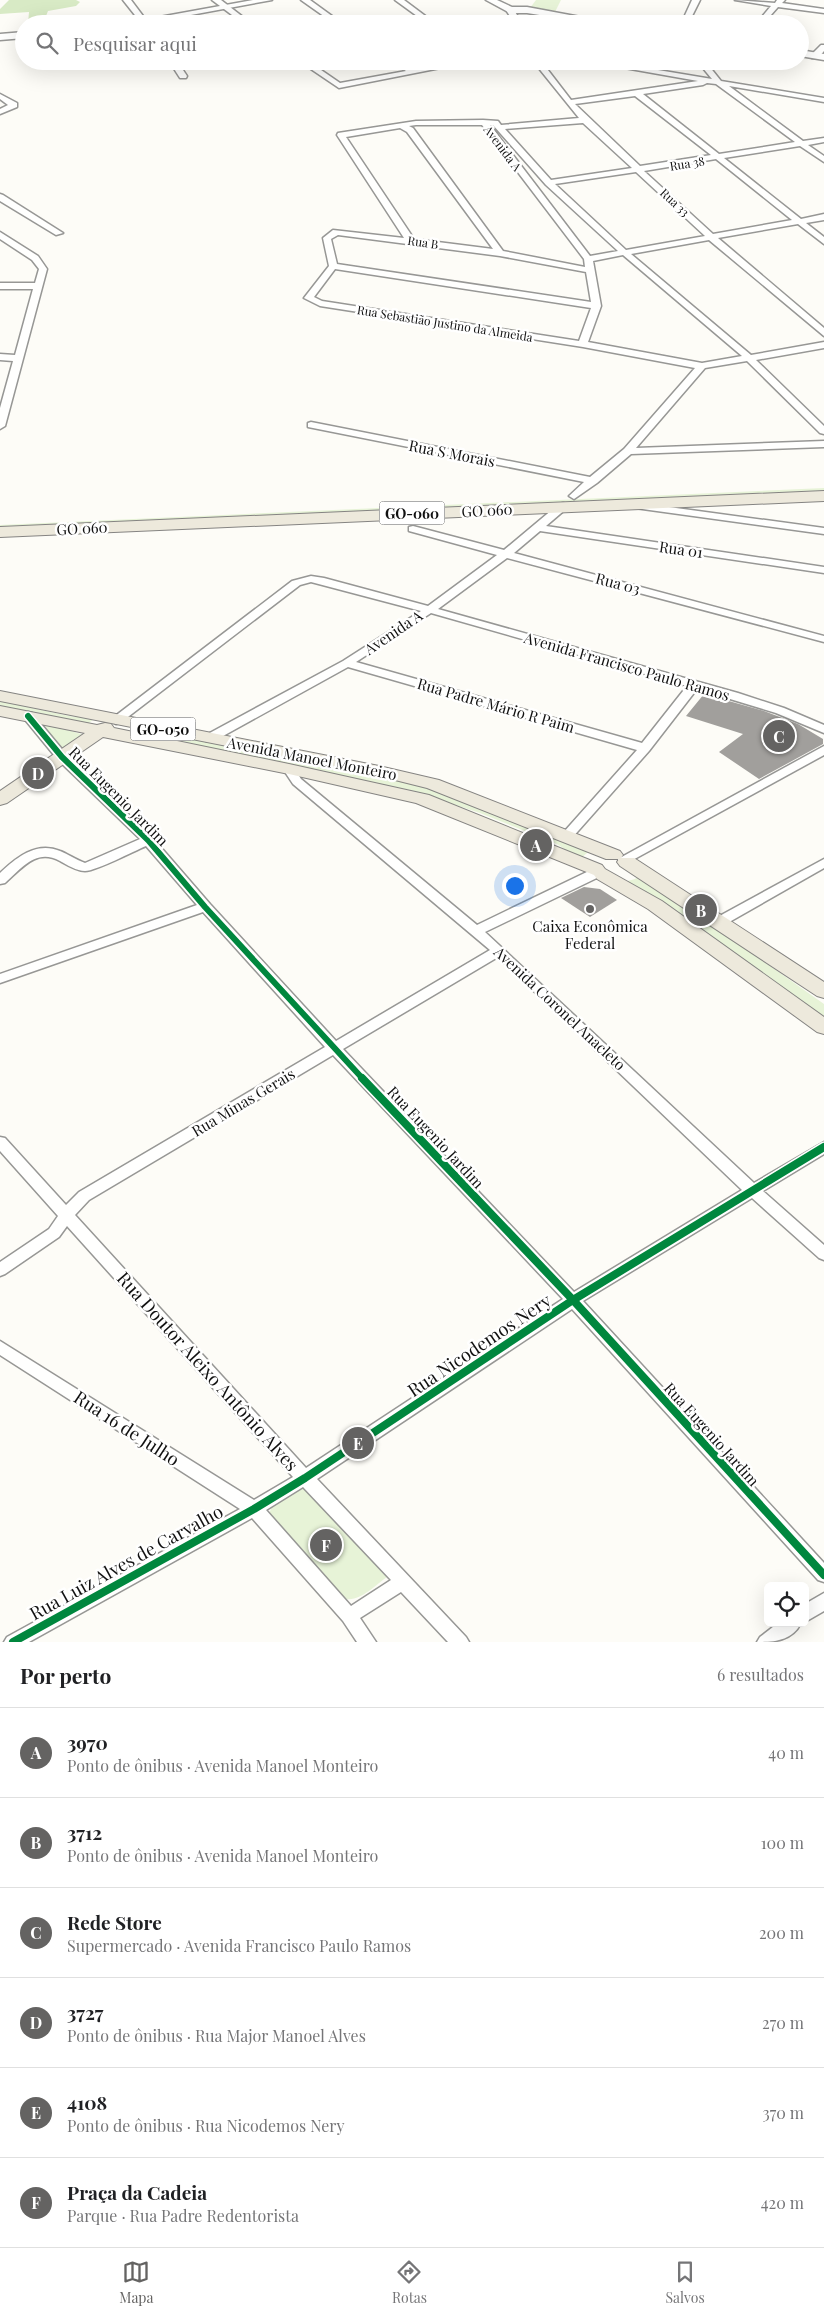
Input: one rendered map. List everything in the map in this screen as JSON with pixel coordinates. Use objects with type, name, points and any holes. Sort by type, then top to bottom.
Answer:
[{"type":"main road","name":"GO 060","points":[[0,532],[824,486]]},
{"type":"main road","name":"GO 060","points":[[0,521],[569,501],[624,504],[824,496]]},
{"type":"main road","name":"Avenida Manoel Monteiro","points":[[0,696],[379,771],[433,784],[568,836],[621,859],[824,992]]},
{"type":"main road","name":"Avenida Manoel Monteiro","points":[[0,711],[289,769],[422,799],[599,872],[655,905],[824,1026]]},
{"type":"main road","name":"GO-050","points":[[0,799],[116,720]]},
{"type":"main road","points":[[599,872],[623,874],[627,870],[621,859]]},
{"type":"street","points":[[128,0],[140,15]]},
{"type":"street","points":[[216,0],[237,15]]},
{"type":"street","points":[[186,15],[268,0]]},
{"type":"street","points":[[305,0],[327,15]]},
{"type":"street","points":[[399,0],[420,15]]},
{"type":"street","points":[[490,0],[510,10],[528,10],[559,15]]},
{"type":"street","points":[[688,15],[696,0]]},
{"type":"street","points":[[739,0],[779,2],[824,11]]},
{"type":"street","points":[[767,15],[779,2]]},
{"type":"street","points":[[510,10],[513,15]]},
{"type":"street","points":[[0,37],[15,36]]},
{"type":"street","points":[[819,56],[824,47]]},
{"type":"street","points":[[179,70],[183,76]]},
{"type":"street","points":[[316,70],[339,86],[423,70]]},
{"type":"street","name":"Rua 33","points":[[544,70],[569,103],[585,120],[711,236],[824,332]]},
{"type":"street","points":[[645,70],[824,98]]},
{"type":"street","points":[[706,70],[713,81],[824,160]]},
{"type":"street","points":[[569,103],[638,94],[713,81]]},
{"type":"street","points":[[638,94],[824,241]]},
{"type":"street","points":[[0,96],[14,105],[0,112]]},
{"type":"street","points":[[500,128],[585,120]]},
{"type":"street","points":[[410,240],[340,136],[419,123],[483,122]]},
{"type":"street","name":"Avenida A","points":[[483,122],[496,123],[546,179],[624,252],[748,357],[824,431]]},
{"type":"street","name":"Avenida A","points":[[483,122],[588,259]]},
{"type":"street","points":[[410,130],[419,123]]},
{"type":"street","points":[[400,126],[410,130],[500,253]]},
{"type":"street","name":"Rua 38","points":[[525,178],[546,179],[640,170],[824,140]]},
{"type":"street","points":[[0,197],[58,233]]},
{"type":"street","points":[[583,344],[596,306],[588,259],[824,217]]},
{"type":"street","name":"Rua B","points":[[332,266],[327,238],[336,232],[500,253],[589,270]]},
{"type":"street","points":[[0,235],[35,258],[43,269],[0,426]]},
{"type":"street","points":[[332,266],[596,306]]},
{"type":"street","name":"Rua Sebastião Justino da Almeida","points":[[332,266],[309,298],[320,303],[583,344],[702,366]]},
{"type":"street","points":[[0,286],[39,286]]},
{"type":"street","points":[[702,366],[824,345]]},
{"type":"street","points":[[0,357],[19,358]]},
{"type":"street","name":"Avenida A","points":[[210,738],[348,663],[429,609],[506,553],[628,451],[702,366]]},
{"type":"street","name":"Rua S Morais","points":[[311,425],[593,481]]},
{"type":"street","points":[[628,451],[824,444]]},
{"type":"street","points":[[624,504],[824,531]]},
{"type":"street","name":"Rua 01","points":[[538,528],[824,570]]},
{"type":"street","name":"Rua 03","points":[[413,529],[824,639]]},
{"type":"street","name":"GO-050","points":[[116,720],[296,583],[311,579],[324,581],[429,609]]},
{"type":"street","name":"Avenida Francisco Paulo Ramos","points":[[429,609],[787,713],[824,729]]},
{"type":"street","name":"Rua Padre Mário R Paim","points":[[348,663],[645,748]]},
{"type":"street","points":[[568,836],[645,748],[694,685]]},
{"type":"street","name":"Rua Eugenio Jardim","points":[[28,716],[62,756],[148,840],[205,907],[334,1048],[573,1300],[824,1575]]},
{"type":"street","points":[[621,859],[824,750]]},
{"type":"street","name":"Avenida Coronel Anacleto","points":[[289,769],[297,781],[499,951],[752,1190],[824,1254]]},
{"type":"street","points":[[0,880],[27,857],[39,852],[52,853],[76,866],[86,867],[148,840]]},
{"type":"street","points":[[719,922],[824,863]]},
{"type":"street","points":[[476,931],[599,872]]},
{"type":"street","points":[[0,979],[205,907]]},
{"type":"street","name":"Rua Minas Gerais","points":[[0,1270],[54,1233],[66,1215],[84,1196],[499,951]]},
{"type":"street","name":"Rua Doutor Aleixo Antônio Alves","points":[[0,1142],[305,1478],[460,1642]]},
{"type":"street","name":"Rua Nicodemos Nery","points":[[254,1509],[305,1478],[573,1300],[824,1146]]},
{"type":"street","name":"Rua 16 de Julho","points":[[0,1347],[254,1509],[349,1616],[366,1642]]},
{"type":"street","name":"Rua Luiz Alves de Carvalho","points":[[13,1642],[254,1509]]},
{"type":"street","points":[[349,1616],[404,1581]]},
{"type":"street","points":[[809,1611],[824,1601]]},
{"type":"street","points":[[766,1642],[787,1627]]},
{"type":"green space","points":[[9,0],[76,0],[80,2],[76,6],[48,11],[46,15],[29,15],[29,12],[0,14],[0,9]]},
{"type":"green space","points":[[536,0],[561,0],[555,12],[530,8]]},
{"type":"green space","points":[[824,488],[824,492],[0,529],[0,525]]},
{"type":"green space","points":[[0,701],[69,716],[94,719],[86,725],[0,709]]},
{"type":"green space","points":[[34,720],[81,734],[82,736],[62,753]]},
{"type":"green space","points":[[140,729],[429,786],[598,850],[587,853],[580,859],[557,844],[480,813],[410,790],[129,733]]},
{"type":"green space","points":[[640,874],[824,1004],[824,1019],[624,882],[635,879]]},
{"type":"green space","points":[[302,1489],[307,1489],[387,1577],[365,1594],[353,1599],[341,1597],[269,1515],[272,1505]]},
{"type":"building","points":[[704,694],[764,711],[798,724],[823,739],[823,744],[759,779],[719,752],[743,734],[686,716]]},
{"type":"building","name":"Caixa Econômica Federal","points":[[584,887],[600,889],[617,900],[590,917],[561,898]]},
{"type":"cycle path","points":[[28,716],[62,757],[148,840],[205,907],[334,1048],[573,1300],[824,1575]]},
{"type":"cycle path","points":[[13,1642],[254,1509],[305,1478],[573,1300],[824,1147]]},
{"type":"place","name":"Rede Store","points":[[779,736]]},
{"type":"place","name":"3727","points":[[38,773]]},
{"type":"place","name":"3970","points":[[536,845]]},
{"type":"place","name":"Caixa Econômica Federal","points":[[590,909]]},
{"type":"place","name":"3712","points":[[701,910]]},
{"type":"place","name":"4108","points":[[358,1443]]},
{"type":"place","name":"Praça da Cadeia","points":[[326,1545]]}]
